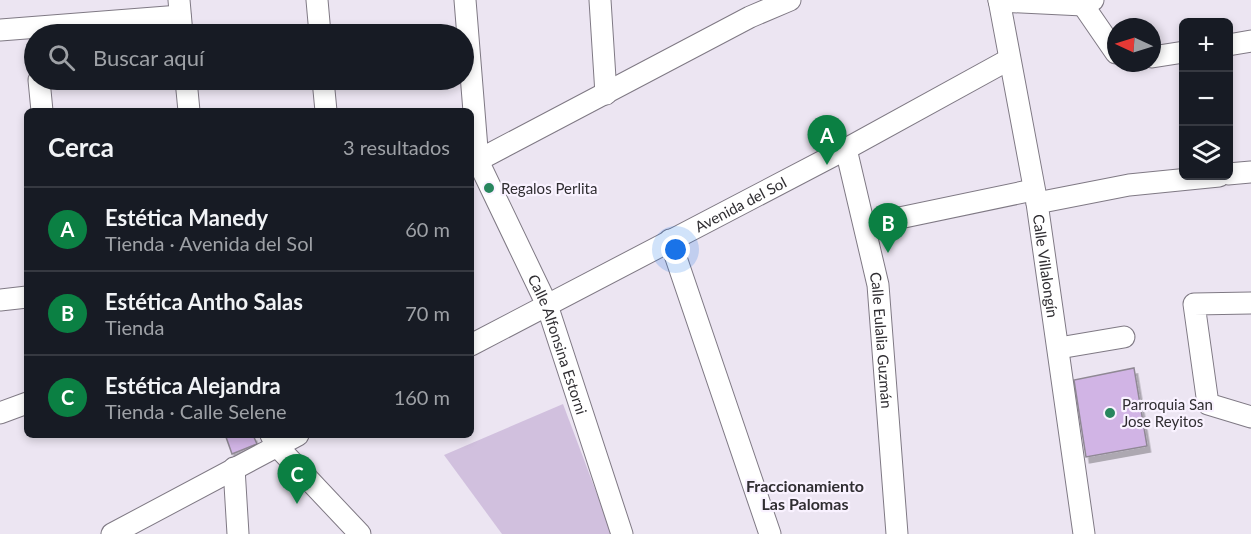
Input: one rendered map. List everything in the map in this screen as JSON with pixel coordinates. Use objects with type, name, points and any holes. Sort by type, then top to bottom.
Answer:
[{"type":"street","points":[[317,0],[319,24]]},
{"type":"street","points":[[465,0],[466,24]]},
{"type":"street","points":[[600,0],[606,93]]},
{"type":"street","points":[[474,146],[475,162],[606,93],[749,9],[790,0]]},
{"type":"street","points":[[999,1],[1088,2],[1107,36]]},
{"type":"street","name":"Calle Villalongín","points":[[999,1],[1008,60],[1035,197],[1059,348],[1084,534]]},
{"type":"street","points":[[108,24],[180,17]]},
{"type":"street","points":[[0,30],[24,31]]},
{"type":"street","points":[[1233,44],[1251,41]]},
{"type":"street","points":[[1161,56],[1179,53]]},
{"type":"street","name":"Avenida del Sol","points":[[474,343],[846,149],[1008,60]]},
{"type":"street","points":[[40,90],[42,108]]},
{"type":"street","points":[[187,90],[189,108]]},
{"type":"street","points":[[324,90],[326,108]]},
{"type":"street","points":[[471,90],[472,108]]},
{"type":"street","name":"Calle Eulalia Guzmán","points":[[846,149],[866,225],[878,285],[897,534]]},
{"type":"street","name":"Calle Alfonsina Estorni","points":[[475,162],[547,305],[622,534]]},
{"type":"street","points":[[1233,174],[1251,172]]},
{"type":"street","points":[[866,225],[1035,197],[1179,180]]},
{"type":"street","points":[[670,240],[770,534]]},
{"type":"street","points":[[0,300],[24,297]]},
{"type":"street","points":[[1251,303],[1194,304],[1208,404],[1251,417]]},
{"type":"street","points":[[1059,348],[1124,338]]},
{"type":"street","points":[[0,413],[24,404]]},
{"type":"street","points":[[112,534],[234,468],[274,440],[360,534]]},
{"type":"street","points":[[234,468],[238,534]]},
{"type":"shaded area","points":[[563,404],[612,534],[502,534],[444,455]]},
{"type":"building","name":"Parroquia San Jose Reyitos","points":[[1134,368],[1147,446],[1086,457],[1074,380]]},
{"type":"building","points":[[226,438],[254,438],[257,444],[232,454]]},
{"type":"place","name":"Estética Manedy","points":[[827,165]]},
{"type":"place","name":"Regalos Perlita","points":[[489,188]]},
{"type":"place","name":"Estética Antho Salas","points":[[888,253]]},
{"type":"place","name":"Parroquia San Jose Reyitos","points":[[1110,413]]},
{"type":"place","name":"Estética Alejandra","points":[[297,504]]},
{"type":"district","name":"Fraccionamiento Las Palomas","points":[[805,494]]}]
